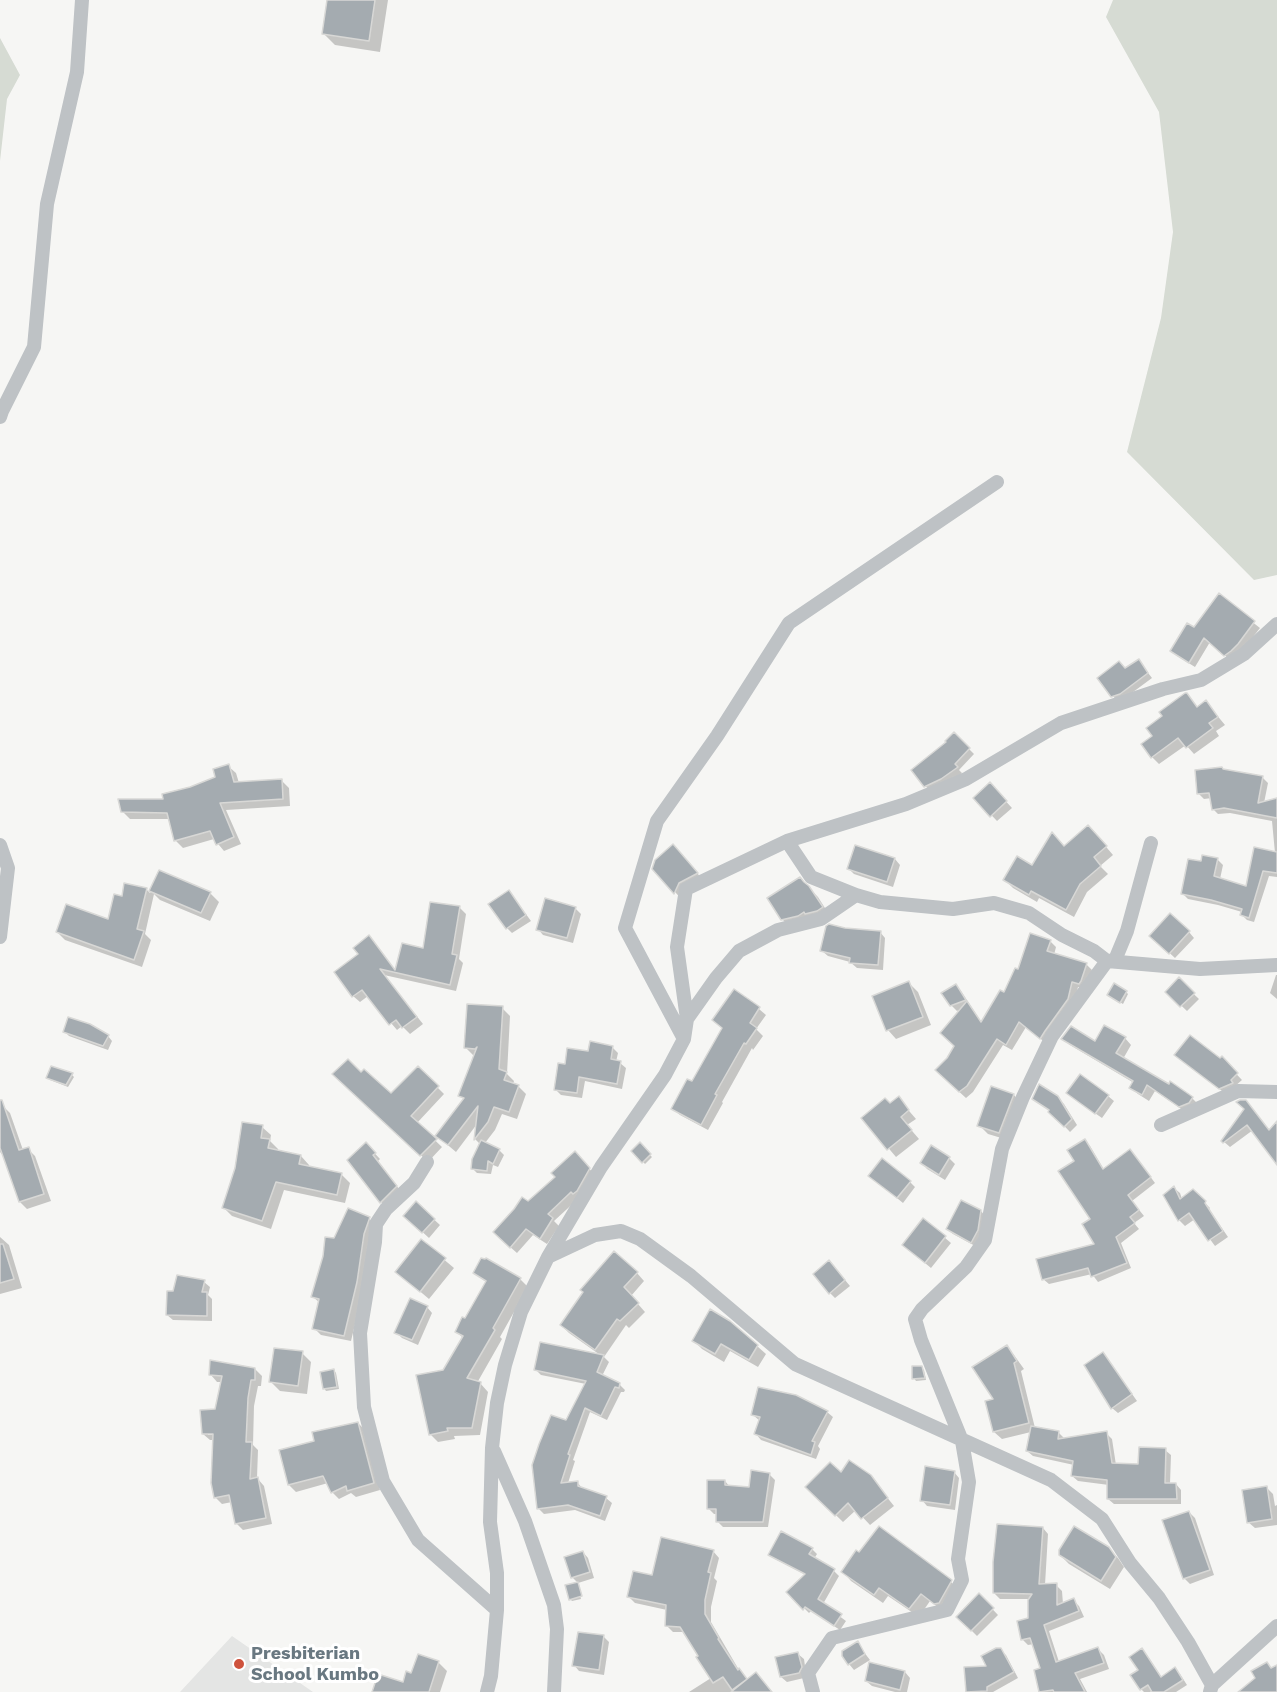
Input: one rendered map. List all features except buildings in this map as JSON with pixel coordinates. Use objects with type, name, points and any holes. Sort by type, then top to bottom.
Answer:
[{"type":"street","points":[[0,417],[34,346],[47,204],[77,72],[82,0]]},
{"type":"street","points":[[684,1039],[625,928],[657,820],[717,736],[789,622],[997,482]]},
{"type":"street","points":[[487,1692],[496,1610],[497,1573],[490,1522],[492,1448],[496,1403],[505,1365],[521,1312],[548,1257],[601,1167],[664,1075],[684,1039],[687,1019],[677,947],[686,889],[787,842],[906,804],[966,779],[1061,723],[1164,689],[1201,680],[1244,654],[1277,624]]},
{"type":"street","points":[[787,842],[811,877],[856,895],[880,902],[953,909],[994,903],[1029,912],[1062,935],[1094,951],[1107,961],[1200,969],[1277,965]]},
{"type":"street","points":[[813,1692],[808,1674],[832,1638],[947,1610],[962,1580],[958,1559],[969,1482],[962,1441],[921,1340],[915,1319],[922,1309],[966,1267],[985,1240],[1002,1149],[1023,1097],[1052,1036],[1107,961],[1115,960],[1127,931],[1151,843]]},
{"type":"street","points":[[0,845],[8,868],[0,937]]},
{"type":"street","points":[[687,1019],[716,978],[740,951],[778,930],[821,919],[856,895]]},
{"type":"street","points":[[1161,1125],[1238,1092],[1277,1092]]},
{"type":"street","points":[[427,1162],[414,1183],[386,1209],[376,1224],[360,1333],[364,1407],[383,1480],[418,1540],[496,1610]]},
{"type":"street","points":[[548,1257],[595,1235],[621,1231],[640,1239],[691,1276],[795,1364],[1051,1480],[1102,1519],[1130,1563],[1159,1598],[1188,1642],[1211,1688],[1277,1626]]},
{"type":"street","points":[[492,1448],[525,1521],[554,1605],[557,1629],[554,1692]]},
{"type":"shaded area","points":[[1113,0],[1277,0],[1277,575],[1254,580],[1127,452],[1161,318],[1173,232],[1159,112],[1106,17]]},
{"type":"shaded area","points":[[0,38],[20,75],[7,99],[0,161]]},
{"type":"shaded area","name":"Presbiterian School Kumbo","points":[[232,1636],[313,1692],[180,1692]]},
{"type":"place","name":"Presbiterian School Kumbo","points":[[239,1664]]}]
